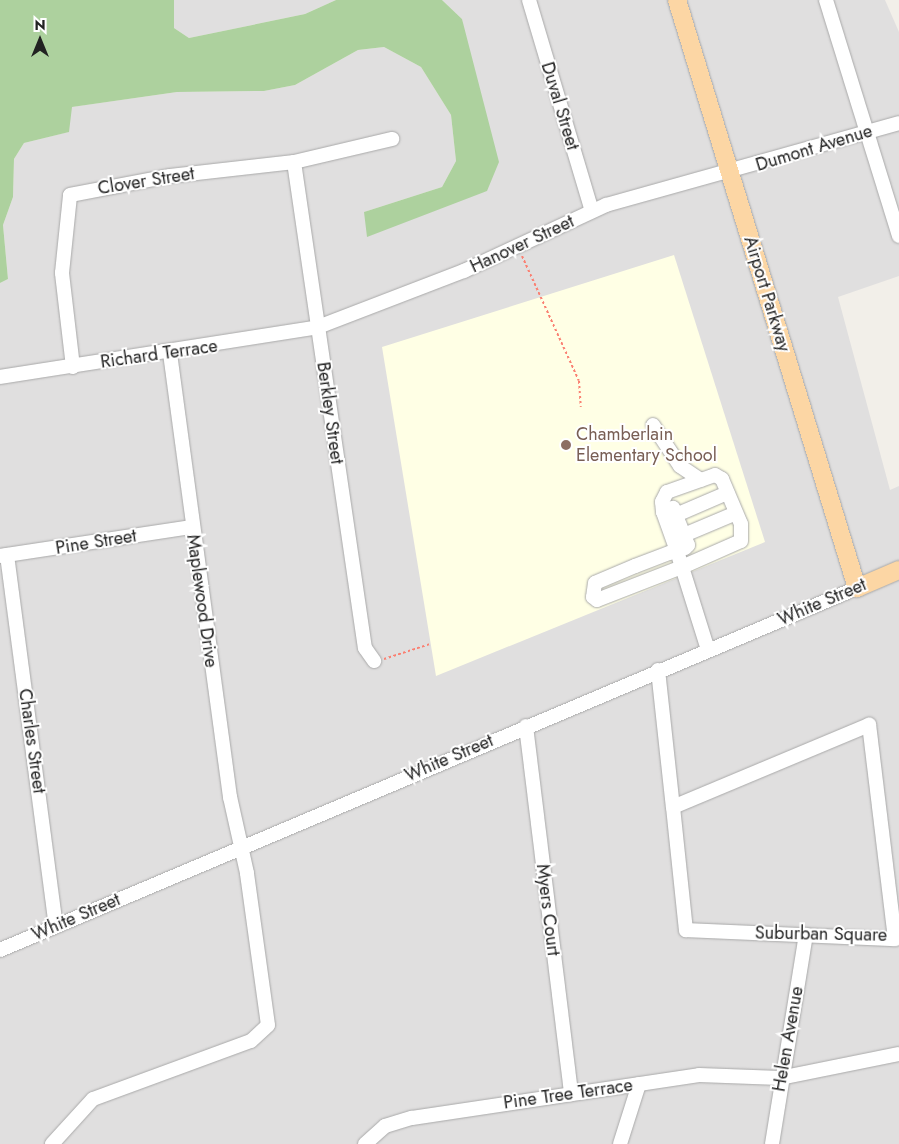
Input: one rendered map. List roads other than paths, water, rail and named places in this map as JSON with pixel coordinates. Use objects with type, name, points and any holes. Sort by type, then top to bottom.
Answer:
[{"type":"main road","name":"Airport Parkway","points":[[677,0],[857,588]]},
{"type":"main road","name":"White Street","points":[[857,588],[899,570]]},
{"type":"street","name":"Duval Street","points":[[529,0],[592,211]]},
{"type":"street","points":[[826,0],[899,236]]},
{"type":"street","name":"Dumont Avenue","points":[[728,170],[866,133],[899,122]]},
{"type":"street","name":"Clover Street","points":[[73,367],[62,273],[70,195],[170,176],[294,162],[392,139]]},
{"type":"street","name":"Berkley Street","points":[[294,162],[365,648],[374,661]]},
{"type":"street","name":"Hanover Street","points":[[318,327],[464,271],[592,211],[728,170]]},
{"type":"street","name":"Richard Terrace","points":[[0,377],[170,353],[318,327]]},
{"type":"street","name":"Maplewood Drive","points":[[52,1144],[93,1099],[251,1041],[266,1028],[268,1015],[247,873],[238,848],[192,527],[170,353]]},
{"type":"street","points":[[653,425],[680,466],[701,480]]},
{"type":"street","points":[[669,513],[688,545],[677,551],[595,584],[593,597],[597,600],[682,567],[741,541],[744,536],[736,513],[728,493],[715,475],[663,496],[669,513],[677,551],[682,567],[708,650]]},
{"type":"street","points":[[669,513],[728,493]]},
{"type":"street","points":[[684,536],[736,513]]},
{"type":"street","name":"Pine Street","points":[[3,556],[192,527]]},
{"type":"street","name":"Charles Street","points":[[3,556],[56,926]]},
{"type":"street","name":"White Street","points":[[0,950],[658,670],[857,588]]},
{"type":"street","name":"Suburban Square","points":[[658,670],[686,930],[895,939],[869,725],[673,807]]},
{"type":"street","name":"Myers Court","points":[[526,726],[571,1094]]},
{"type":"street","name":"Helen Avenue","points":[[772,1144],[780,1078],[806,935]]},
{"type":"street","name":"Pine Tree Terrace","points":[[365,1144],[377,1130],[403,1119],[716,1074],[780,1078],[899,1054]]},
{"type":"street","points":[[620,1144],[639,1084]]},
{"type":"place","name":"Chamberlain Elementary School","points":[[566,445]]}]
